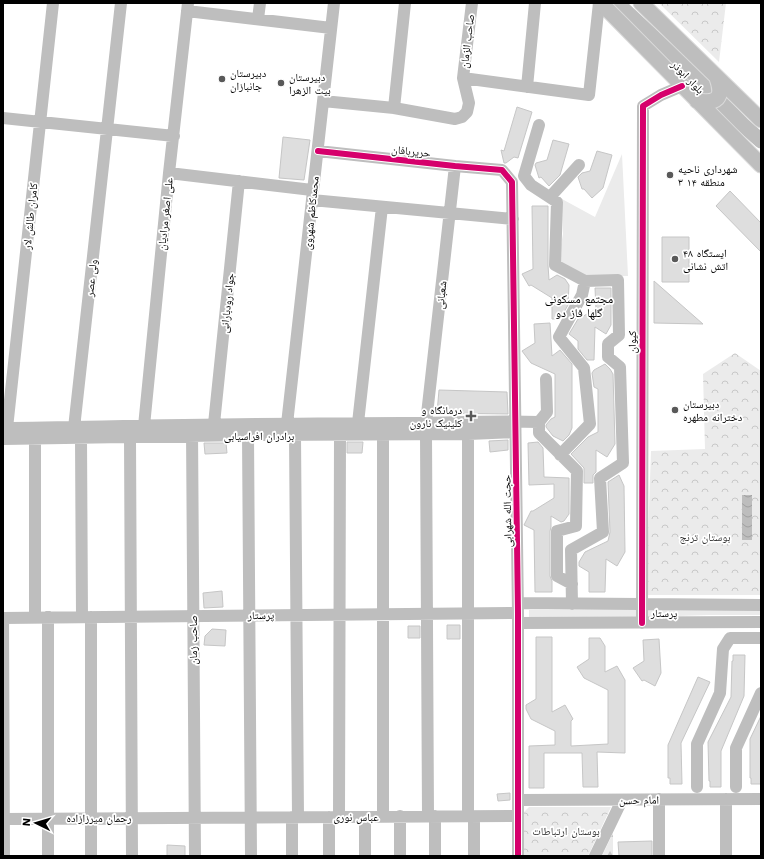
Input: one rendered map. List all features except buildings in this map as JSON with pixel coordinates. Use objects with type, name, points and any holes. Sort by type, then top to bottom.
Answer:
[{"type":"main road","name":"بلوار ابوذر","points":[[600,3],[761,165]]},
{"type":"main road","name":"بلوار ابوذر","points":[[641,3],[761,120]]},
{"type":"main road","points":[[697,101],[712,102],[717,99],[721,93],[717,78]]},
{"type":"main road","points":[[716,121],[720,106],[725,100],[732,99],[741,101]]},
{"type":"street","name":"کامران طالش لار","points":[[4,432],[53,3]]},
{"type":"street","name":"ولی عصر","points":[[74,428],[120,3]]},
{"type":"street","points":[[258,19],[260,3]]},
{"type":"street","name":"محمدکاظم شهروی","points":[[287,424],[334,3]]},
{"type":"street","points":[[323,101],[394,108],[405,3]]},
{"type":"street","name":"صاحب الزمان","points":[[394,108],[455,119],[462,117],[467,112],[469,103],[463,78],[472,3]]},
{"type":"street","points":[[527,87],[535,3]]},
{"type":"street","points":[[463,78],[589,94],[600,3]]},
{"type":"street","points":[[187,7],[258,19],[331,28]]},
{"type":"street","name":"علی اصغر مرادیان","points":[[144,426],[187,7]]},
{"type":"street","name":"کیوان","points":[[642,623],[643,106],[661,95],[682,86]]},
{"type":"street","points":[[3,118],[174,136]]},
{"type":"street","points":[[539,125],[524,176],[532,185],[557,202],[555,265],[585,281],[618,280],[619,335],[608,344],[608,358],[620,367],[623,463],[600,478],[602,532],[571,550],[572,604]]},
{"type":"street","name":"حریربافان","points":[[318,151],[502,170]]},
{"type":"street","points":[[550,197],[579,165]]},
{"type":"street","name":"شعبانی","points":[[435,856],[431,816],[427,614],[426,429],[455,166]]},
{"type":"street","name":"حجت الله شهرابی","points":[[502,170],[512,182],[513,219],[518,613],[518,856]]},
{"type":"street","points":[[169,173],[239,181],[382,207],[513,219]]},
{"type":"street","name":"جواد رودبارانی","points":[[214,424],[239,181]]},
{"type":"street","points":[[358,423],[382,207]]},
{"type":"street","points":[[560,454],[590,424],[584,368],[559,337],[582,295],[585,281]]},
{"type":"street","points":[[546,378],[547,412],[539,422],[539,433],[577,471],[576,526],[557,532],[557,576],[572,584]]},
{"type":"street","points":[[515,426],[539,422]]},
{"type":"street","name":"برادران افراسیابی","points":[[4,432],[35,438],[130,437],[192,431],[214,424],[358,423],[468,434],[515,426]]},
{"type":"street","name":"برادران افراسیابی","points":[[4,432],[144,426],[248,435],[383,435],[426,429],[515,426]]},
{"type":"street","name":"صاحب زمان","points":[[192,431],[195,856]]},
{"type":"street","points":[[468,434],[468,614],[471,816],[474,856]]},
{"type":"street","points":[[248,435],[251,856]]},
{"type":"street","points":[[292,856],[295,817],[296,615],[294,435]]},
{"type":"street","points":[[329,856],[334,817],[339,615],[340,435]]},
{"type":"street","points":[[383,435],[383,816]]},
{"type":"street","points":[[130,437],[132,856]]},
{"type":"street","points":[[35,438],[35,617]]},
{"type":"street","points":[[81,438],[87,617],[92,856]]},
{"type":"street","name":"پرستار","points":[[518,613],[572,604],[761,605]]},
{"type":"street","name":"پرستار","points":[[3,618],[518,613],[642,623],[761,622]]},
{"type":"street","points":[[48,617],[48,856]]},
{"type":"street","points":[[3,618],[4,856]]},
{"type":"street","points":[[696,787],[697,744],[720,692],[723,650],[730,638],[761,638]]},
{"type":"street","points":[[736,787],[736,748],[761,693]]},
{"type":"street","points":[[726,799],[726,856]]},
{"type":"street","name":"امام حسن","points":[[518,800],[761,799]]},
{"type":"street","points":[[595,856],[622,800]]},
{"type":"street","points":[[659,800],[659,856]]},
{"type":"street","points":[[365,816],[365,856]]},
{"type":"street","points":[[400,816],[400,856]]},
{"type":"street","name":"عباس نوری","points":[[195,818],[518,816]]},
{"type":"street","name":"رحمان میرزازاده","points":[[4,819],[195,818]]},
{"type":"green space","points":[[659,3],[726,3],[719,62]]},
{"type":"green space","points":[[622,154],[628,276],[589,277],[558,261],[563,234],[562,199],[595,217]]},
{"type":"green space","name":"بوستان ترنج","points":[[735,353],[761,371],[761,595],[646,595],[651,451],[705,449],[703,374]]},
{"type":"green space","points":[[648,608],[761,608],[761,615],[647,617]]},
{"type":"green space","points":[[637,609],[637,617],[529,618],[529,610]]},
{"type":"green space","name":"بوستان ارتباطات","points":[[529,807],[611,807],[588,856],[521,856],[521,815]]},
{"type":"green space","points":[[613,833],[613,856],[602,856]]},
{"type":"water","points":[[742,495],[752,495],[752,540],[742,540]]},
{"type":"waterway","points":[[617,3],[696,77],[742,124],[761,141]]},
{"type":"cycle path","points":[[642,623],[643,106],[661,95],[682,86]]},
{"type":"cycle path","points":[[318,151],[502,170],[512,182],[518,613],[518,856]]},
{"type":"place","name":"دبیرستان جانبازان","points":[[222,79]]},
{"type":"place","name":"دبیرستان بیت الزهرا","points":[[281,83]]},
{"type":"place","name":"شهرداری ناحیه ۳ منطقه ۱۴","points":[[670,175]]},
{"type":"place","name":"ایستگاه ۴۸ اتش نشانی","points":[[675,259]]},
{"type":"place","name":"دبیرستان دخترانه مطهره","points":[[675,410]]},
{"type":"place","name":"درمانگاه و کلینیک نارون","points":[[471,416]]},
{"type":"district","name":"مجتمع مسکونی گلها فاز دو","points":[[579,306]]}]
